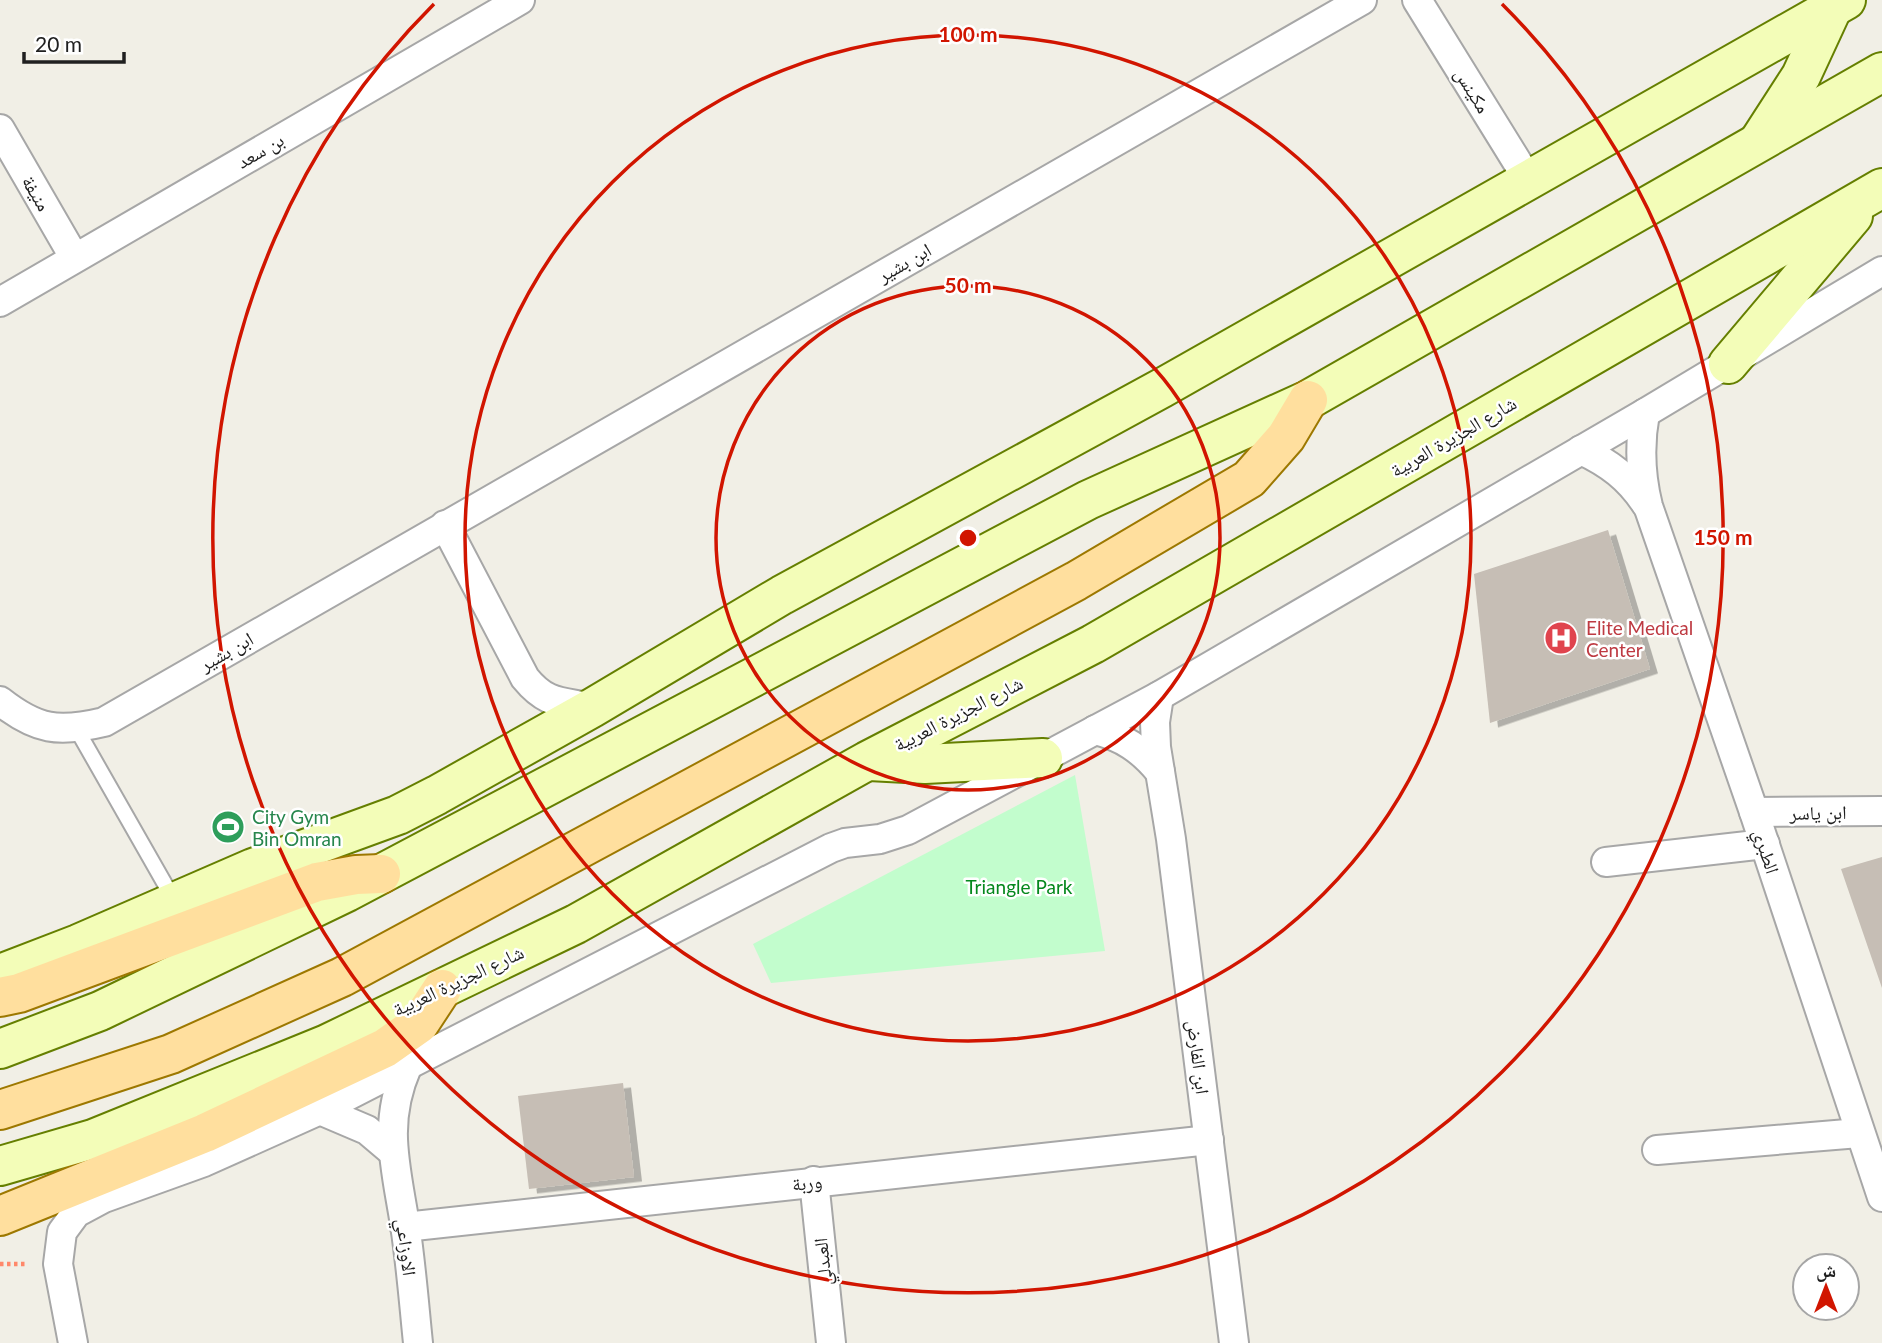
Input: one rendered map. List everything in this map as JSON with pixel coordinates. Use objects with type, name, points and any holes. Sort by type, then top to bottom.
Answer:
[{"type":"main road","points":[[0,974],[78,944],[253,868],[398,815],[592,708],[782,595],[993,482],[1839,4]]},
{"type":"main road","points":[[1757,145],[1801,76],[1839,4]]},
{"type":"main road","points":[[0,1049],[100,1011],[380,874],[1088,500],[1308,400],[1882,72]]},
{"type":"main road","points":[[1728,364],[1876,191]]},
{"type":"main road","name":"شارع الجزيرة العربية","points":[[0,1167],[93,1139],[327,1044],[576,924],[867,761],[1105,637],[1876,191]]},
{"type":"main road","points":[[0,1110],[171,1054],[342,977],[1076,581],[1249,479],[1286,437],[1308,400]]},
{"type":"main road","points":[[662,727],[703,642]]},
{"type":"main road","points":[[867,761],[925,764],[1043,758]]},
{"type":"main road","points":[[0,997],[19,993],[317,881],[380,874]]},
{"type":"main road","points":[[0,1216],[205,1133],[385,1048],[419,1024],[442,989]]},
{"type":"street","name":"بن سعد","points":[[0,302],[520,0]]},
{"type":"street","name":"ابن بشير","points":[[0,701],[22,718],[46,726],[76,728],[104,722],[1362,0]]},
{"type":"street","name":"مكينس","points":[[1417,0],[1529,181]]},
{"type":"street","name":"منيفة","points":[[0,129],[74,257]]},
{"type":"street","points":[[73,1343],[58,1264],[62,1231],[76,1213],[104,1198],[204,1162],[320,1110],[831,848],[908,830],[1159,696],[1645,413],[1882,271]]},
{"type":"street","name":"الطبري","points":[[1645,413],[1640,460],[1648,506],[1765,844],[1882,1196]]},
{"type":"street","name":"الطبري","points":[[1581,450],[1620,472],[1648,506]]},
{"type":"street","points":[[445,525],[525,678],[538,694],[558,703],[592,708]]},
{"type":"street","name":"ابن الفارض","points":[[1159,696],[1155,722],[1156,747],[1170,828],[1234,1343]]},
{"type":"street","points":[[1095,730],[1132,744],[1147,756],[1160,772]]},
{"type":"street","name":"ابن ياسر","points":[[1754,812],[1882,811]]},
{"type":"street","points":[[1606,862],[1765,844]]},
{"type":"street","name":"الاوزاعي","points":[[407,1067],[397,1089],[393,1111],[393,1152],[405,1227],[418,1343]]},
{"type":"street","points":[[320,1110],[367,1130],[393,1152]]},
{"type":"street","points":[[1657,1150],[1859,1133]]},
{"type":"street","name":"وربة","points":[[405,1227],[1209,1140]]},
{"type":"street","name":"العبدلي","points":[[814,1181],[831,1343]]},
{"type":"lane","points":[[76,728],[174,901]]},
{"type":"green space","name":"Triangle Park","points":[[1075,775],[1105,951],[771,983],[753,944]]},
{"type":"building","name":"Elite Medical Center","points":[[1608,530],[1650,669],[1490,723],[1474,574]]},
{"type":"building","points":[[1882,857],[1882,988],[1841,869]]},
{"type":"building","points":[[623,1083],[634,1177],[529,1189],[518,1096]]},
{"type":"place","name":"Elite Medical Center","points":[[1561,638]]},
{"type":"place","name":"City Gym Bin Omran","points":[[228,827]]}]
